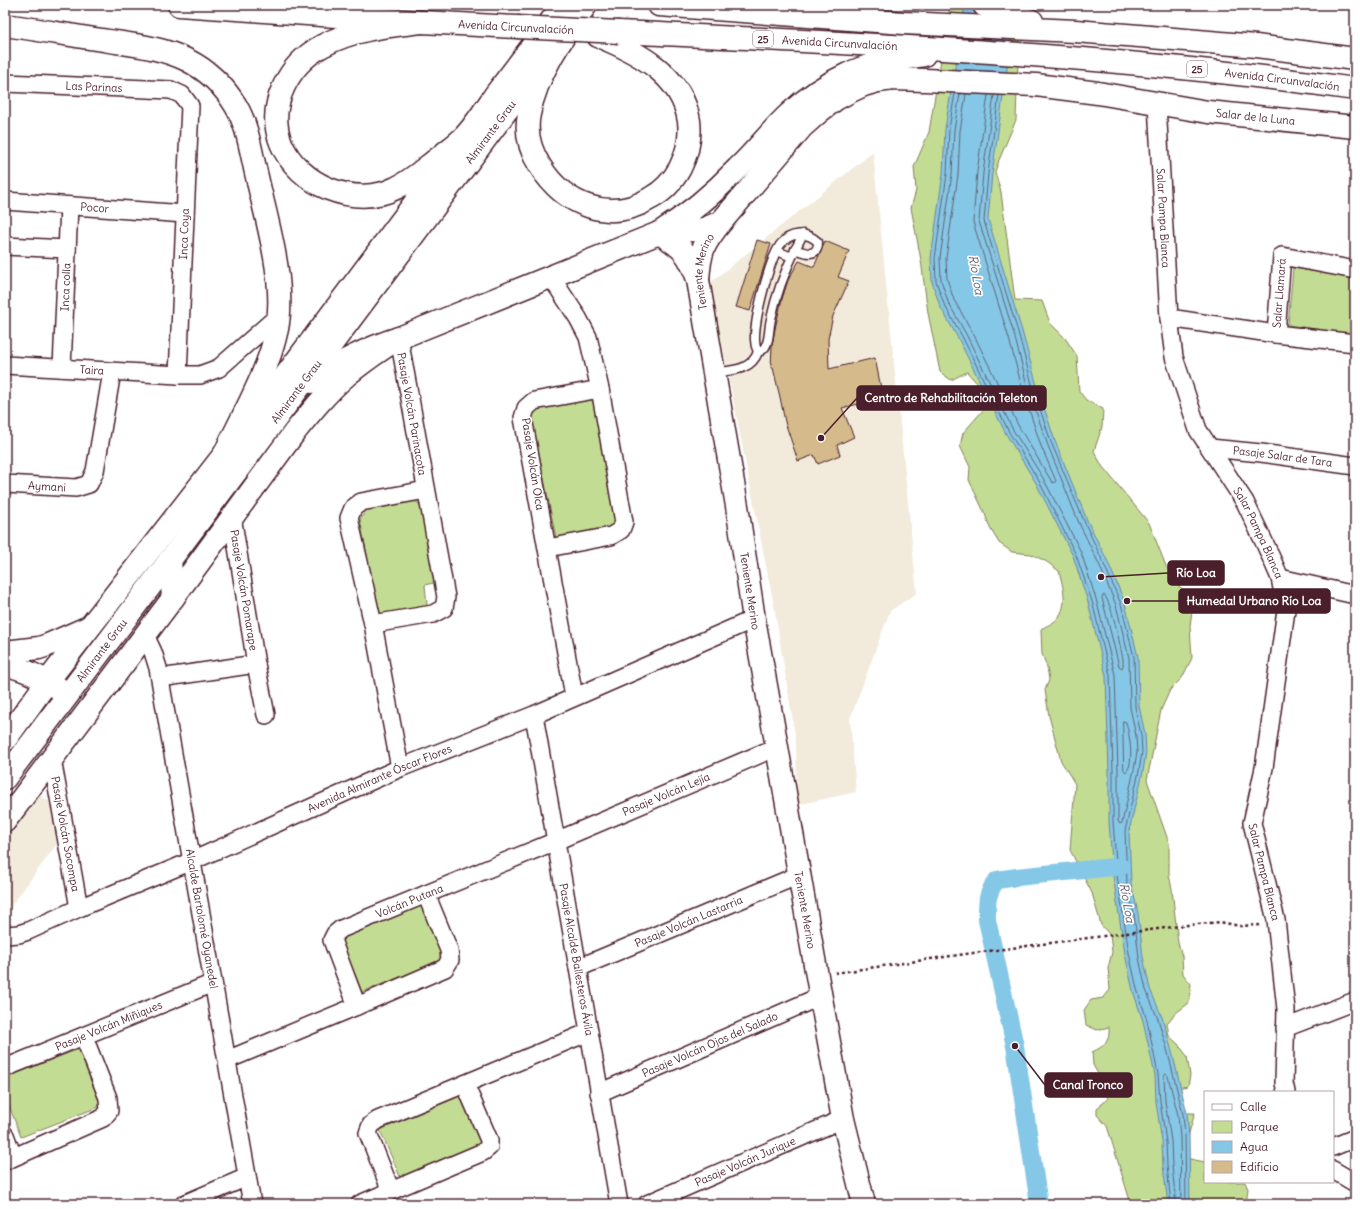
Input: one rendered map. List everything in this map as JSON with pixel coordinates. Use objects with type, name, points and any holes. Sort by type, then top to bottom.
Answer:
[{"type":"main road","name":"Avenida Circunvalación","points":[[179,5],[574,31],[615,37],[901,53],[957,50],[1195,68],[1355,89]]},
{"type":"main road","name":"Almirante Grau","points":[[5,740],[47,682],[283,379],[563,5]]},
{"type":"main road","name":"Almirante Grau","points":[[5,778],[290,400],[574,31],[586,5]]},
{"type":"main road","points":[[658,5],[904,23],[1036,26],[1075,31],[1256,46],[1355,59]]},
{"type":"main road","points":[[724,10],[755,5]]},
{"type":"main road","points":[[984,5],[1036,26]]},
{"type":"main road","points":[[422,22],[388,26],[353,33],[323,45],[304,58],[284,84],[280,96],[276,121],[282,144],[296,166],[323,186],[346,194],[370,196],[396,189],[465,136]]},
{"type":"main road","points":[[5,25],[131,45],[172,54],[187,60],[200,68],[220,85],[238,110],[249,143],[276,267],[278,286],[278,316],[277,328],[269,360],[226,451]]},
{"type":"main road","points":[[574,31],[536,88],[528,115],[528,140],[532,153],[544,173],[552,184],[562,192],[583,205],[610,210],[623,210],[636,206],[660,193],[670,184],[677,174],[687,150],[689,136],[688,115],[684,103],[671,81],[660,70],[647,60],[628,49],[615,37]]},
{"type":"main road","points":[[659,233],[681,220],[714,192],[739,168],[788,115],[816,92],[849,73],[901,53]]},
{"type":"main road","name":"Teniente Merino","points":[[864,1204],[843,1119],[754,619],[737,506],[698,280],[699,261],[702,251],[712,233],[721,222],[802,127],[836,99],[864,85],[886,80],[1036,85]]},
{"type":"main road","name":"Salar de la Luna","points":[[1036,85],[1098,93],[1208,112],[1355,127]]},
{"type":"main road","points":[[659,233],[704,229],[721,222]]},
{"type":"main road","points":[[659,233],[683,249],[693,265],[698,280]]},
{"type":"main road","name":"Almirante Grau","points":[[5,821],[173,598],[294,433],[325,397],[348,374],[398,338],[659,233]]},
{"type":"main road","points":[[290,400],[306,386],[341,362],[359,352],[398,338]]},
{"type":"main road","points":[[170,560],[173,598]]},
{"type":"main road","points":[[5,652],[43,646],[91,626]]},
{"type":"main road","points":[[5,664],[18,667],[68,694]]},
{"type":"street","name":"Las Parinas","points":[[5,83],[171,90],[182,95]]},
{"type":"street","name":"Inca Coya","points":[[178,375],[190,106],[182,95]]},
{"type":"street","name":"Salar Pampa Blanca","points":[[1157,104],[1169,318],[1174,357],[1198,430],[1245,502],[1266,546],[1280,578],[1286,610],[1264,768],[1252,823],[1276,920],[1286,1009],[1284,1084],[1286,1091]]},
{"type":"street","name":"Pocor","points":[[5,201],[185,214]]},
{"type":"street","name":"Inca colla","points":[[62,368],[69,206]]},
{"type":"street","points":[[5,246],[67,249]]},
{"type":"street","name":"Salar Llamará","points":[[1276,334],[1282,256],[1355,270]]},
{"type":"street","points":[[548,548],[611,536],[621,530],[624,522],[600,389],[588,337],[578,318],[551,277]]},
{"type":"street","name":"Taira","points":[[5,365],[112,372],[200,375],[219,368],[278,316]]},
{"type":"street","name":"Salar Llamará","points":[[1169,318],[1276,334],[1355,343]]},
{"type":"street","name":"Pasaje Volcán Parinacota","points":[[373,624],[433,614],[444,608],[446,597],[398,338]]},
{"type":"street","name":"Aymani","points":[[5,484],[76,488],[89,484],[95,471],[112,372]]},
{"type":"street","name":"Pasaje Volcán Olca","points":[[574,696],[523,418],[526,408],[534,401],[600,389]]},
{"type":"street","name":"Pasaje Salar de Tara","points":[[1210,448],[1269,454],[1355,466]]},
{"type":"street","name":"Pasaje Volcán Parinacota","points":[[400,768],[373,624],[349,518],[353,508],[361,502],[426,490]]},
{"type":"street","name":"Pasaje Volcán Pomarape","points":[[232,516],[256,664],[266,715]]},
{"type":"street","points":[[1280,578],[1355,596]]},
{"type":"street","name":"Avenida Almirante Óscar Flores","points":[[7,938],[28,931],[192,861],[400,768],[534,715],[574,696],[754,619]]},
{"type":"street","name":"Alcalde Bartolomé Oyanedel","points":[[145,635],[153,652],[160,678],[252,1204]]},
{"type":"street","name":"Pasaje Volcán Pomarape","points":[[160,678],[256,664]]},
{"type":"street","name":"Pasaje Alcalde Ballesteros Ávila","points":[[534,715],[619,1204]]},
{"type":"street","name":"Pasaje Volcán Lejía","points":[[556,841],[777,747]]},
{"type":"street","name":"Pasaje Volcán Socompa","points":[[52,759],[79,908]]},
{"type":"street","name":"Volcán Putana","points":[[357,1006],[332,940],[335,934],[341,929],[556,841]]},
{"type":"street","name":"Pasaje Volcán Lastarria","points":[[578,968],[799,875]]},
{"type":"street","points":[[226,1060],[445,968],[450,960],[449,950],[426,894]]},
{"type":"street","name":"Pasaje Volcán Miñiques","points":[[5,1068],[213,983]]},
{"type":"street","name":"Pasaje Volcán Ojos del Salado","points":[[599,1093],[819,986]]},
{"type":"street","points":[[1285,1028],[1355,1000]]},
{"type":"street","points":[[391,1191],[368,1133],[371,1125],[378,1120],[589,1032]]},
{"type":"street","points":[[5,1135],[9,1159],[103,1118],[109,1111],[108,1098],[84,1037]]},
{"type":"street","points":[[360,1204],[483,1152],[489,1146],[489,1140],[465,1084]]},
{"type":"street","name":"Pasaje Volcán Jurique","points":[[647,1204],[843,1119]]},
{"type":"street","points":[[1334,1148],[1355,1138]]},
{"type":"street","points":[[1334,1171],[1355,1183]]},
{"type":"street","points":[[184,1204],[247,1177]]},
{"type":"lane","points":[[758,352],[754,342],[755,332],[762,296],[777,251],[782,243],[789,237],[799,234],[813,238],[818,242],[817,248],[813,252],[807,254],[777,251]]},
{"type":"lane","points":[[714,373],[741,369],[748,366],[754,360],[758,352],[762,351],[767,344],[773,306],[803,234]]},
{"type":"path","points":[[819,986],[958,955],[1188,925],[1220,922],[1240,926],[1258,925],[1276,920]]},
{"type":"shaded area","points":[[873,152],[917,593],[890,611],[850,719],[856,792],[797,805],[796,741],[775,611],[710,283]]},
{"type":"shaded area","points":[[38,794],[54,805],[60,840],[5,914],[5,840]]},
{"type":"green space","points":[[950,5],[1020,5],[1016,120],[995,172],[1001,192],[1015,300],[1042,301],[1050,323],[1065,338],[1077,356],[1079,391],[1086,400],[1103,409],[1102,427],[1094,451],[1102,466],[1149,523],[1166,566],[1176,584],[1190,595],[1192,611],[1190,626],[1192,658],[1182,678],[1170,690],[1161,710],[1147,780],[1169,843],[1169,875],[1178,943],[1182,956],[1183,974],[1191,984],[1189,1003],[1176,1013],[1167,1023],[1169,1036],[1178,1044],[1187,1056],[1190,1075],[1188,1086],[1177,1088],[1181,1113],[1195,1113],[1189,1133],[1185,1158],[1204,1162],[1204,1183],[1245,1183],[1248,1189],[1246,1204],[1131,1204],[1107,1126],[1097,1115],[1097,1108],[1108,1099],[1102,1081],[1093,1065],[1092,1052],[1106,1043],[1109,1036],[1109,1027],[1097,1030],[1086,1025],[1084,1010],[1091,1000],[1103,998],[1110,990],[1108,968],[1112,952],[1110,935],[1101,925],[1092,893],[1070,850],[1075,784],[1061,761],[1049,716],[1045,690],[1049,680],[1047,667],[1042,654],[1041,629],[1054,622],[1061,614],[1064,602],[1062,583],[1059,571],[1047,562],[1031,554],[1012,552],[999,543],[990,528],[969,480],[970,467],[960,446],[963,433],[984,409],[982,389],[967,372],[951,380],[940,372],[928,313],[921,260],[911,208],[916,190],[914,167],[929,132]]},
{"type":"green space","points":[[1293,268],[1355,278],[1355,335],[1288,325]]},
{"type":"green space","points":[[592,397],[618,526],[556,538],[530,409]]},
{"type":"green space","points":[[410,498],[424,507],[437,582],[425,585],[428,615],[380,623],[360,519],[371,504]]},
{"type":"green space","points":[[420,902],[443,960],[362,992],[339,935]]},
{"type":"green space","points":[[79,1049],[101,1106],[21,1137],[5,1095],[5,1078]]},
{"type":"green space","points":[[460,1096],[481,1144],[401,1179],[380,1130]]},
{"type":"water","points":[[965,5],[1016,5],[992,174],[988,219],[1037,386],[1055,441],[1087,520],[1107,560],[1125,603],[1138,657],[1139,706],[1145,734],[1146,752],[1143,772],[1129,831],[1131,883],[1138,913],[1143,957],[1150,989],[1162,1017],[1187,1113],[1189,1136],[1190,1204],[1168,1204],[1163,1166],[1162,1142],[1156,1102],[1155,1075],[1143,1021],[1133,991],[1125,954],[1113,876],[1109,821],[1106,676],[1088,602],[1073,556],[1036,483],[1006,434],[959,340],[940,306],[932,282],[931,258],[943,173],[945,129]]},
{"type":"building","points":[[757,240],[771,244],[750,311],[736,307]]},
{"type":"building","points":[[825,241],[849,251],[838,277],[849,281],[833,316],[828,339],[829,369],[875,358],[883,398],[842,408],[854,437],[837,445],[840,455],[818,464],[814,455],[798,461],[785,422],[773,368],[771,368],[772,345],[776,324],[788,280],[799,261],[814,267]]},
{"type":"waterway","points":[[1039,1204],[1015,1046],[987,920],[989,894],[997,880],[1121,867]]},
{"type":"place","name":"Centro de Rehabilitación Teleton","points":[[821,438]]},
{"type":"place","name":"Río Loa","points":[[1101,577]]},
{"type":"place","name":"Humedal Urbano Río Loa","points":[[1127,601]]},
{"type":"place","name":"Canal Tronco","points":[[1015,1046]]}]
